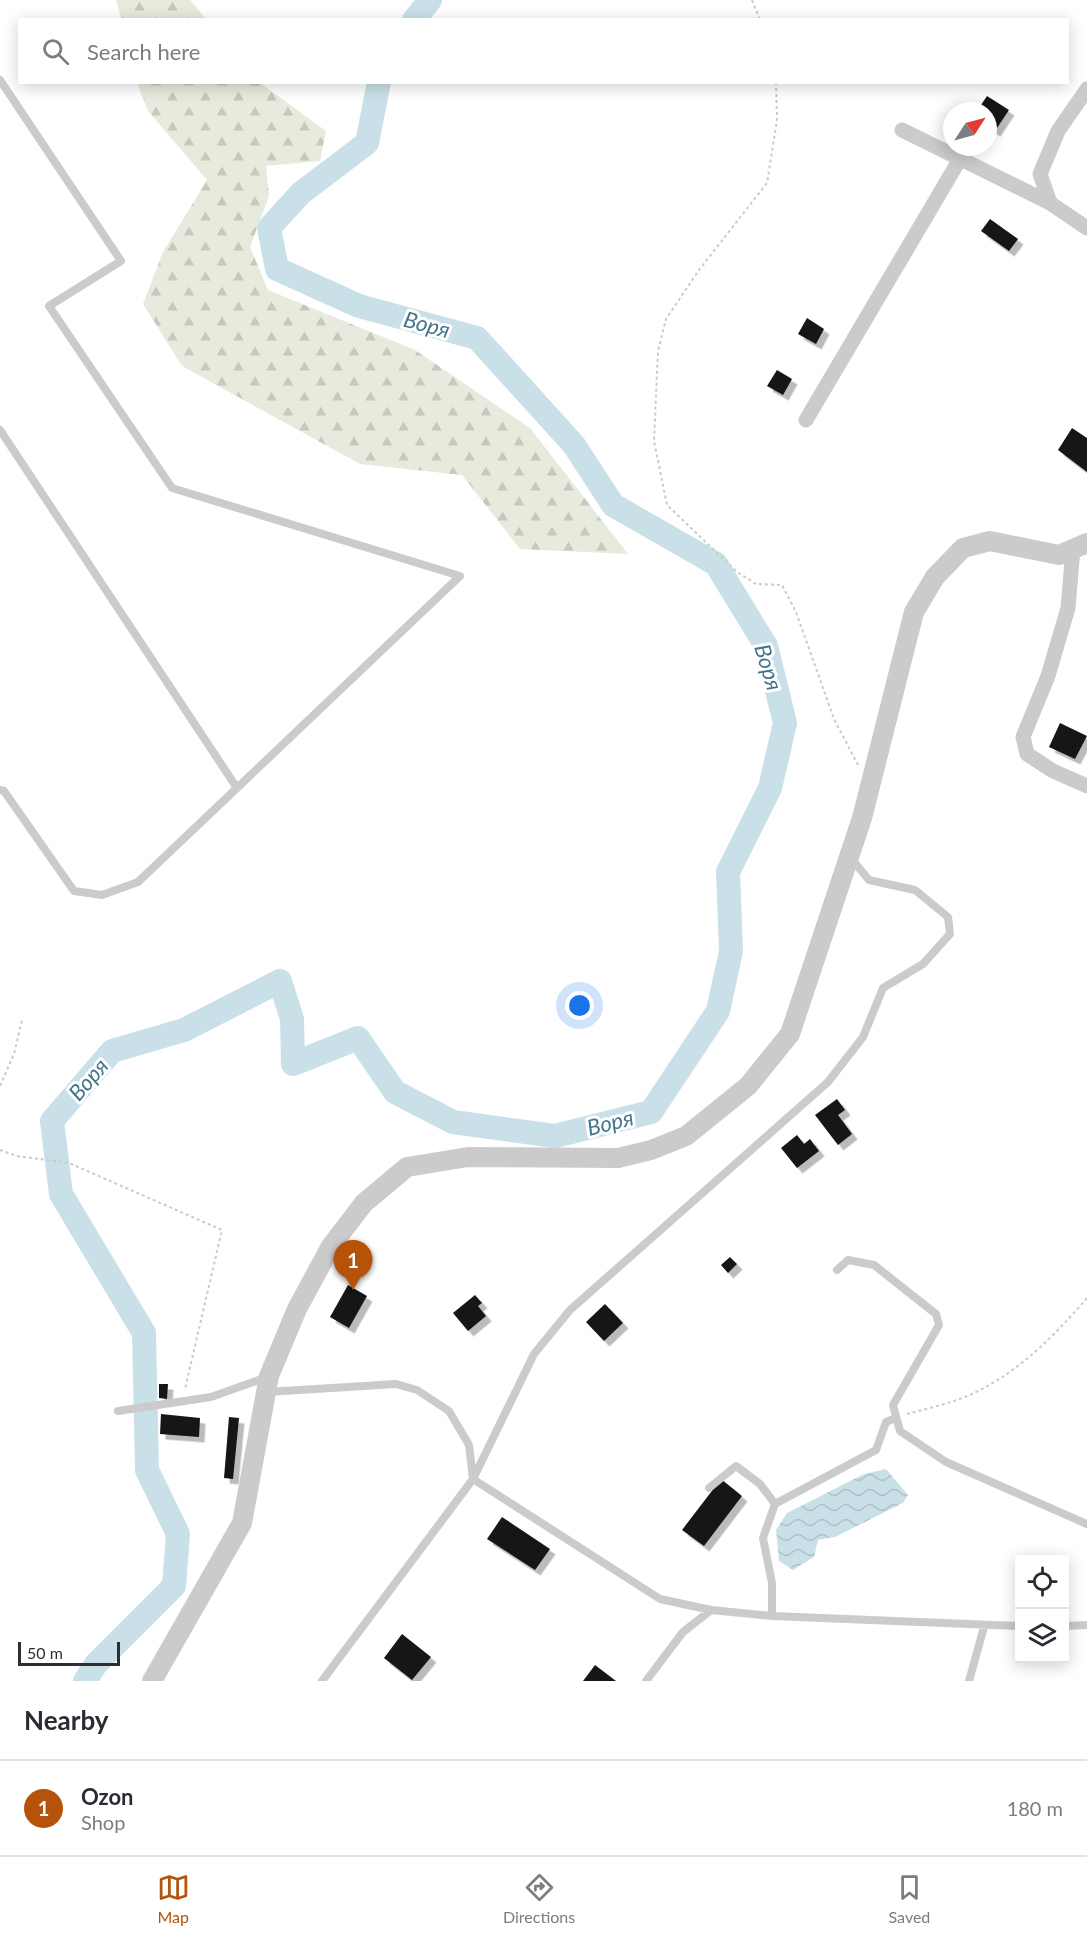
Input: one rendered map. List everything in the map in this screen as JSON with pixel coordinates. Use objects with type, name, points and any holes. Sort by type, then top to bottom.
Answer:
[{"type":"street","points":[[1050,203],[1040,174],[1058,132],[1087,89]]},
{"type":"street","points":[[902,130],[1050,203],[1087,228]]},
{"type":"street","points":[[806,420],[960,159]]},
{"type":"street","points":[[152,1681],[242,1523],[267,1384],[297,1309],[332,1246],[364,1203],[407,1167],[468,1156],[618,1158],[651,1150],[686,1136],[748,1086],[790,1034],[869,790],[914,612],[935,577],[963,548],[990,541],[1059,555],[1080,546]]},
{"type":"street","points":[[1080,546],[1068,608],[1048,676],[1023,737],[1028,754],[1053,771],[1087,786]]},
{"type":"lane","points":[[0,80],[121,261],[50,306],[172,488],[460,576],[138,882],[102,895],[74,891],[4,791],[0,790]]},
{"type":"lane","points":[[0,430],[237,788]]},
{"type":"lane","points":[[322,1681],[473,1479],[534,1353],[570,1310],[828,1082],[863,1037],[883,988],[923,964],[950,934],[948,917],[915,890],[869,880],[849,856]]},
{"type":"lane","points":[[837,1270],[848,1260],[874,1265],[936,1314],[939,1325],[893,1406],[900,1431],[946,1462],[1087,1524]]},
{"type":"lane","points":[[118,1411],[211,1397],[267,1384],[396,1384],[417,1390],[449,1411],[468,1445],[473,1479],[660,1599],[711,1610],[772,1616],[984,1627],[1015,1626]]},
{"type":"lane","points":[[772,1616],[772,1583],[763,1538],[775,1504],[876,1450],[886,1422],[896,1418]]},
{"type":"lane","points":[[709,1488],[736,1466],[760,1484],[775,1504]]},
{"type":"lane","points":[[646,1681],[683,1632],[711,1610]]},
{"type":"lane","points":[[1069,1626],[1087,1625]]},
{"type":"lane","points":[[969,1681],[984,1627]]},
{"type":"path","points":[[752,0],[759,18]]},
{"type":"path","points":[[776,84],[777,120],[767,183],[699,270],[666,318],[658,351],[654,441],[666,505],[737,572],[756,584],[782,585],[796,612],[834,719],[869,790]]},
{"type":"path","points":[[0,1086],[14,1054],[22,1020]]},
{"type":"path","points":[[0,1150],[17,1156],[69,1163],[222,1230],[182,1401]]},
{"type":"path","points":[[896,1418],[973,1393],[1020,1366],[1059,1330],[1087,1298]]},
{"type":"green space","points":[[116,0],[190,0],[205,18],[121,18]]},
{"type":"green space","points":[[137,84],[261,84],[326,131],[320,161],[266,166],[269,196],[250,247],[268,290],[415,350],[530,428],[628,554],[520,549],[462,475],[360,464],[182,366],[143,304],[163,252],[207,180],[148,111]]},
{"type":"water","points":[[886,1469],[908,1495],[903,1503],[835,1537],[818,1540],[814,1557],[793,1570],[779,1561],[776,1530],[787,1513],[864,1474]]},
{"type":"building","points":[[987,96],[996,102],[983,102]]},
{"type":"building","points":[[997,102],[1009,110],[997,128]]},
{"type":"building","points":[[990,219],[1018,239],[1009,251],[981,231]]},
{"type":"building","points":[[807,318],[824,329],[816,344],[798,334]]},
{"type":"building","points":[[777,370],[792,379],[783,395],[767,386]]},
{"type":"building","points":[[1072,428],[1087,438],[1087,472],[1058,450]]},
{"type":"building","points":[[1060,723],[1087,736],[1075,759],[1049,747]]},
{"type":"building","points":[[837,1099],[845,1110],[838,1115],[852,1134],[838,1145],[815,1115]]},
{"type":"building","points":[[797,1135],[804,1144],[810,1139],[819,1151],[797,1168],[781,1148]]},
{"type":"building","points":[[730,1257],[737,1264],[728,1273],[721,1265]]},
{"type":"building","points":[[348,1285],[367,1296],[349,1328],[330,1317]]},
{"type":"building","points":[[475,1295],[482,1303],[478,1306],[486,1316],[468,1331],[453,1313]]},
{"type":"building","points":[[605,1304],[623,1323],[604,1341],[586,1322]]},
{"type":"building","points":[[159,1384],[168,1384],[167,1399],[159,1398]]},
{"type":"building","points":[[161,1414],[200,1418],[199,1437],[160,1434]]},
{"type":"building","points":[[229,1417],[239,1418],[233,1479],[224,1478]]},
{"type":"building","points":[[721,1479],[742,1496],[704,1546],[682,1530]]},
{"type":"building","points":[[502,1517],[550,1549],[535,1570],[487,1539]]},
{"type":"building","points":[[402,1634],[431,1657],[412,1680],[384,1658]]},
{"type":"building","points":[[595,1665],[616,1681],[583,1681]]},
{"type":"waterway","name":"Воря","points":[[416,18],[430,0]]},
{"type":"waterway","name":"Воря","points":[[85,1681],[96,1664],[174,1586],[178,1534],[147,1470],[144,1333],[61,1194],[52,1121],[112,1051],[184,1030],[280,981],[292,1019],[293,1064],[358,1038],[395,1092],[453,1122],[555,1136],[651,1112],[718,1011],[731,951],[728,872],[770,788],[785,723],[766,646],[716,564],[613,505],[574,445],[477,338],[359,306],[277,269],[269,228],[301,193],[367,143],[379,84]]},
{"type":"place","name":"Ozon","points":[[353,1290]]}]
